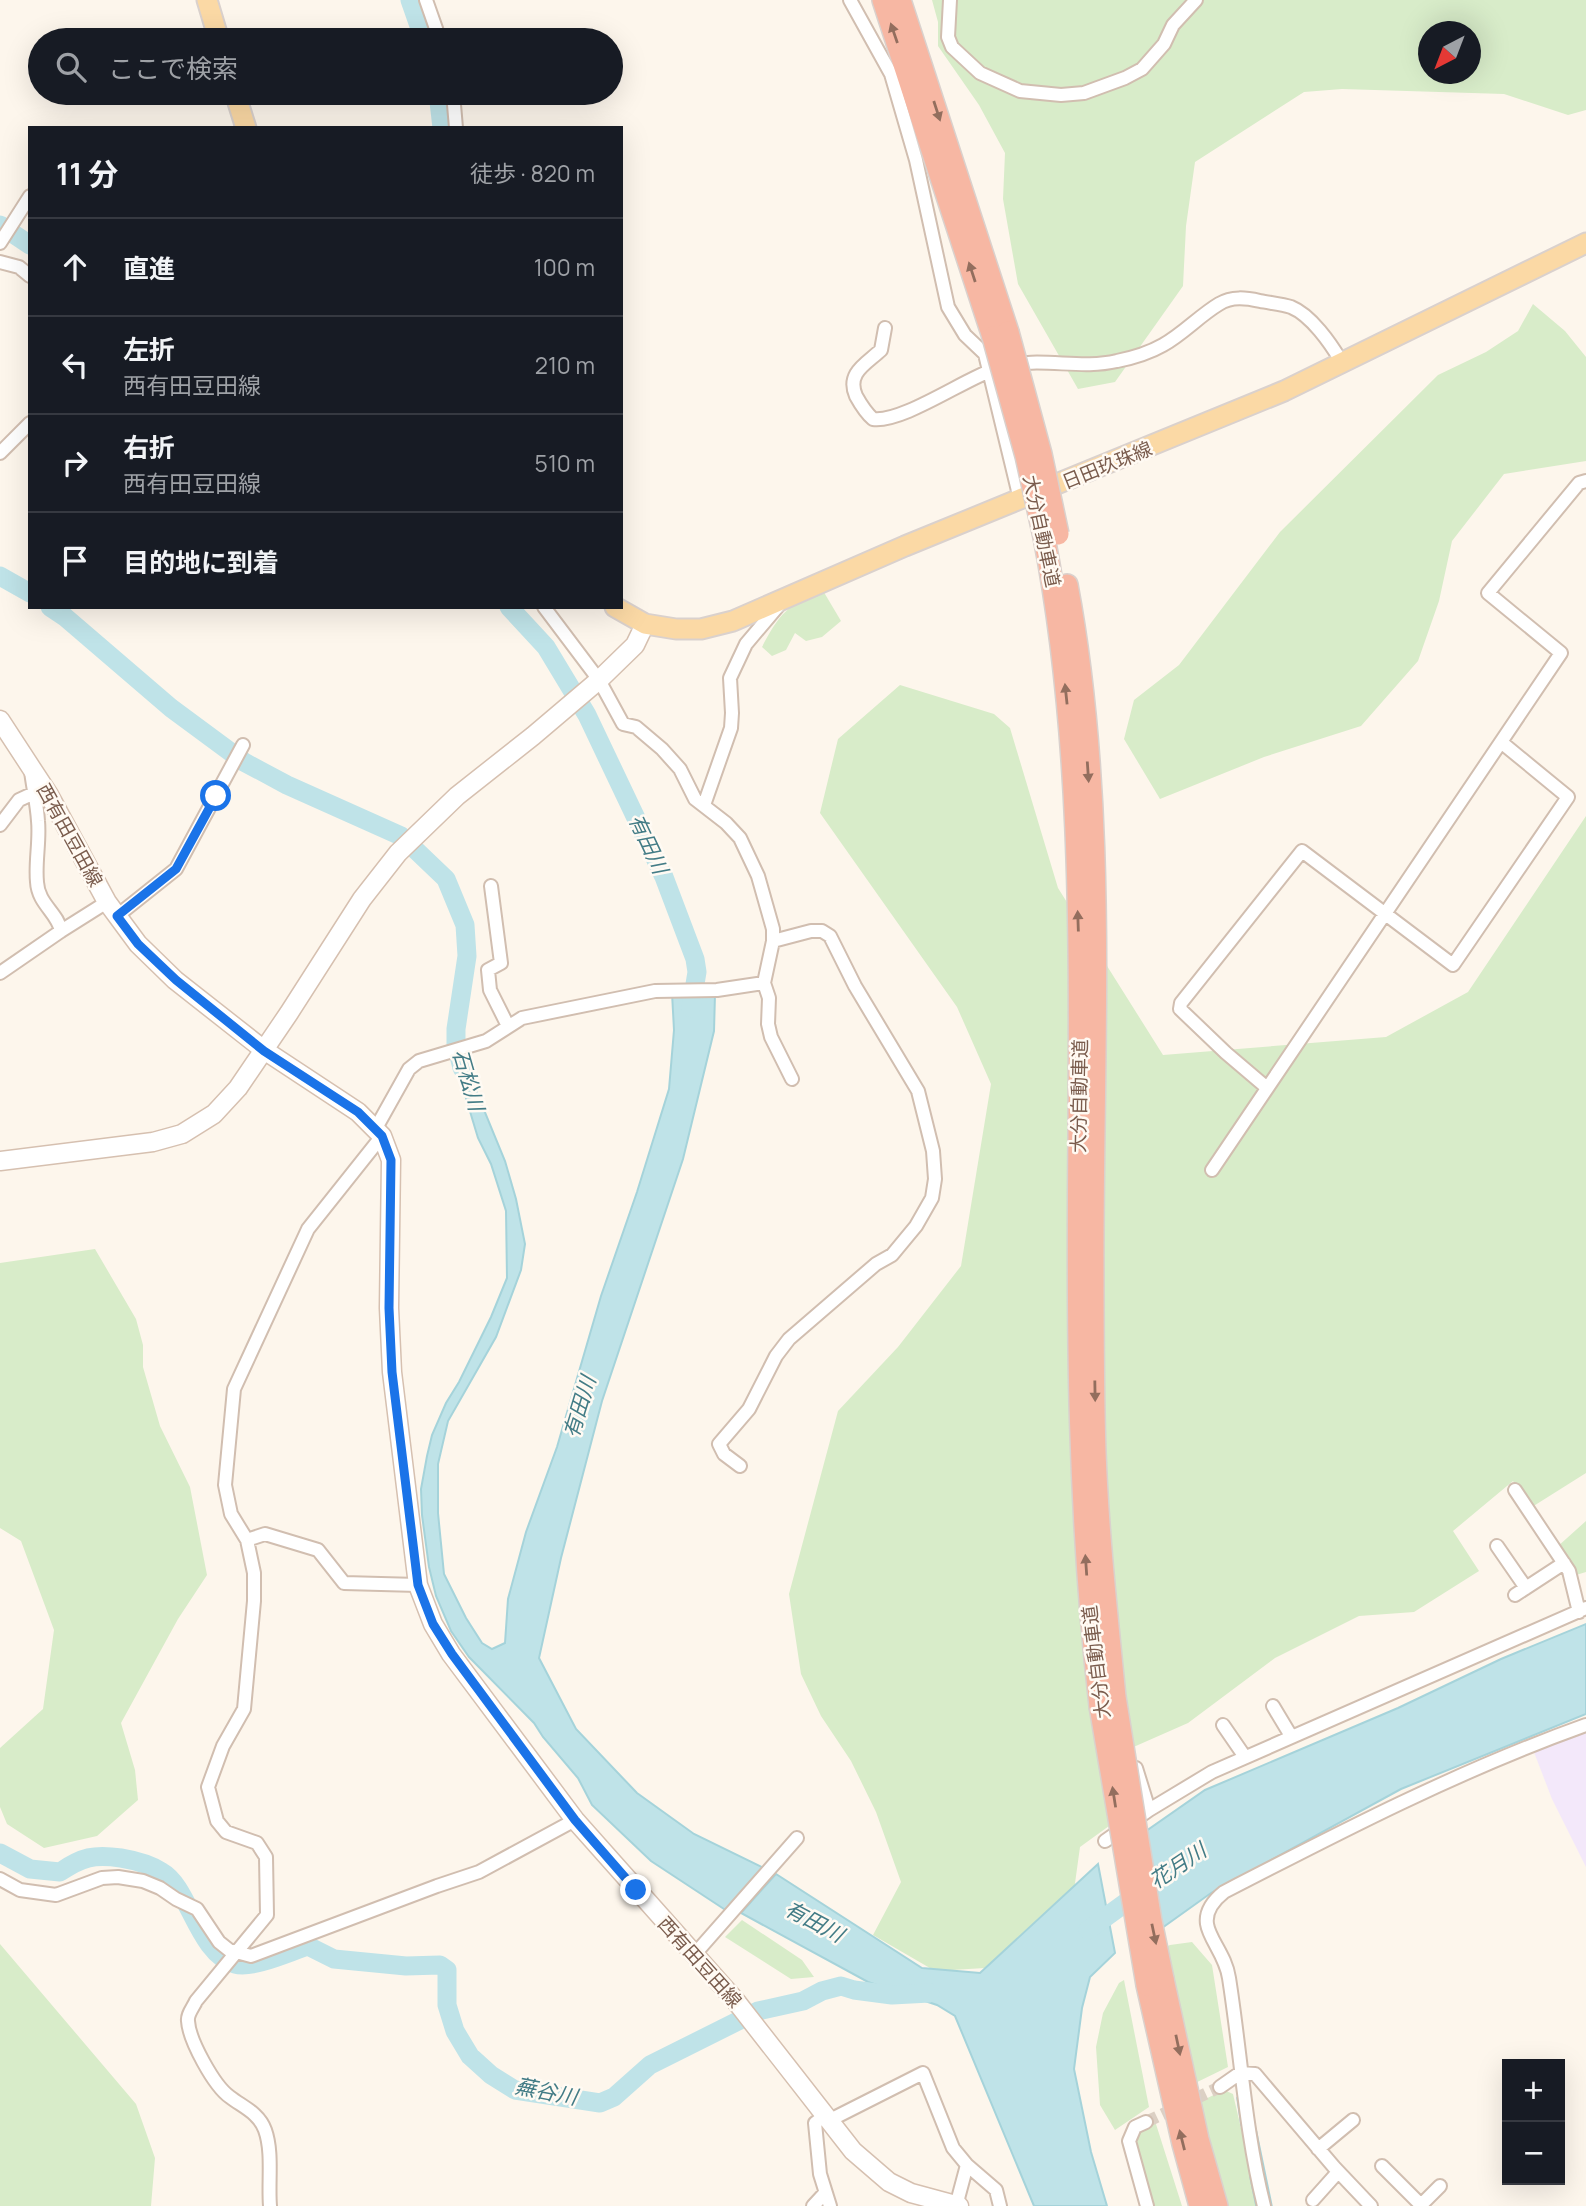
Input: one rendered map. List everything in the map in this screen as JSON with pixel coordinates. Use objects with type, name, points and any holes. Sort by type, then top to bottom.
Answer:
[{"type":"highway","name":"大分自動車道","points":[[883,0],[1001,335]]},
{"type":"highway","name":"大分自動車道","points":[[900,0],[1001,335],[1026,456],[1051,535],[1068,713],[1081,992],[1079,1408],[1088,1605],[1151,1921],[1155,1982],[1183,2144],[1200,2206]]},
{"type":"highway","name":"大分自動車道","points":[[1155,1982],[1217,2206]]},
{"type":"main road","points":[[208,0],[216,28]]},
{"type":"main road","points":[[237,105],[242,126]]},
{"type":"main road","name":"日田玖珠線","points":[[619,609],[645,624],[676,629],[701,629],[733,621],[1284,391],[1586,243]]},
{"type":"main road","points":[[0,1161],[153,1142],[182,1134],[214,1114],[264,1051],[362,900],[398,853],[457,796],[598,680],[635,645],[645,624]]},
{"type":"main road","name":"西有田豆田線","points":[[0,720],[49,795],[112,909],[138,944],[176,980],[264,1051],[358,1112],[379,1132],[391,1160],[389,1308],[392,1372],[418,1585],[433,1624],[452,1654],[575,1820],[735,2000],[853,2151],[889,2182],[911,2193],[957,2206]]},
{"type":"street","points":[[426,0],[436,28]]},
{"type":"street","points":[[850,0],[891,74],[916,160],[948,307],[965,335],[985,354],[1020,499]]},
{"type":"street","points":[[950,0],[947,37],[953,47],[980,73],[1020,91],[1061,95],[1084,93],[1142,69],[1164,44],[1173,25],[1196,0]]},
{"type":"street","points":[[454,105],[456,126]]},
{"type":"street","points":[[0,243],[28,200]]},
{"type":"street","points":[[0,262],[19,267],[28,274]]},
{"type":"street","points":[[885,328],[881,350],[860,367],[853,378],[853,387],[861,405],[873,419],[888,419],[901,414],[1000,368],[1044,361],[1095,364],[1140,354],[1163,345],[1219,303],[1233,298],[1254,299],[1295,309],[1326,336],[1341,361]]},
{"type":"street","points":[[0,453],[28,425]]},
{"type":"street","points":[[1212,1170],[1562,653],[1488,593],[1579,483],[1586,481]]},
{"type":"street","points":[[704,805],[731,728],[730,678],[746,644],[784,598]]},
{"type":"street","points":[[545,609],[598,680],[623,724],[636,727],[663,749],[680,769],[695,799],[726,823],[740,838],[758,876],[769,915],[773,941],[764,983],[769,998],[768,1024],[771,1037],[792,1079]]},
{"type":"street","points":[[1266,1087],[1189,1018],[1180,1009],[1181,1003],[1302,851],[1453,965],[1472,941],[1568,797],[1501,742]]},
{"type":"street","points":[[0,973],[61,931],[112,909],[176,869],[243,744]]},
{"type":"street","points":[[30,763],[39,822],[36,882],[39,895],[46,908],[60,923],[61,931]]},
{"type":"street","points":[[0,825],[19,800],[34,793]]},
{"type":"street","points":[[491,886],[501,963],[488,970],[489,990],[508,1027]]},
{"type":"street","points":[[740,1466],[724,1454],[719,1444],[749,1409],[776,1356],[789,1339],[876,1265],[892,1255],[916,1226],[932,1198],[935,1179],[933,1151],[918,1091],[855,986],[830,936],[822,930],[773,941]]},
{"type":"street","points":[[270,2206],[270,2149],[265,2128],[245,2105],[220,2088],[191,2035],[188,2022],[188,2016],[196,2001],[267,1915],[266,1857],[257,1843],[226,1832],[217,1821],[208,1787],[223,1746],[244,1709],[254,1601],[254,1573],[247,1541],[231,1514],[225,1485],[234,1389],[308,1229],[379,1132],[410,1069],[419,1061],[472,1047],[522,1018],[655,991],[717,990],[764,983]]},
{"type":"street","points":[[1105,1841],[1149,1810],[1212,1772],[1582,1610],[1569,1571],[1515,1490]]},
{"type":"street","points":[[247,1541],[265,1534],[318,1550],[344,1583],[418,1585]]},
{"type":"street","points":[[1497,1546],[1520,1592],[1564,1563]]},
{"type":"street","points":[[1273,1706],[1291,1736]]},
{"type":"street","points":[[1223,1725],[1245,1757]]},
{"type":"street","points":[[1264,2206],[1240,2073],[1226,1961],[1207,1925],[1208,1910],[1224,1892],[1422,1792],[1528,1746],[1586,1725]]},
{"type":"street","points":[[1136,1768],[1149,1810]]},
{"type":"street","points":[[233,1958],[251,1956],[479,1872],[575,1820]]},
{"type":"street","points":[[694,1955],[797,1838]]},
{"type":"street","points":[[0,1879],[20,1890],[56,1895],[102,1878],[118,1877],[143,1881],[197,1909],[233,1958]]},
{"type":"street","points":[[830,2206],[820,2174],[815,2123],[923,2073],[953,2148],[967,2165],[996,2190],[1000,2206]]},
{"type":"street","points":[[1220,2087],[1240,2073],[1255,2074],[1338,2172],[1371,2206]]},
{"type":"street","points":[[1318,2149],[1353,2120]]},
{"type":"street","points":[[1146,2122],[1135,2127],[1129,2141],[1147,2206]]},
{"type":"street","points":[[957,2206],[967,2165]]},
{"type":"street","points":[[1382,2166],[1421,2206],[1440,2186]]},
{"type":"street","points":[[1313,2200],[1338,2172]]},
{"type":"street","points":[[813,2206],[825,2193]]},
{"type":"shaded area","points":[[1586,1728],[1586,1867],[1552,1799],[1532,1747]]},
{"type":"green space","points":[[932,0],[1586,0],[1586,110],[1568,115],[1504,94],[1342,89],[1304,92],[1195,162],[1186,226],[1183,286],[1115,382],[1078,389],[1018,284],[1003,199],[1005,153],[979,105],[938,46],[938,22]]},
{"type":"green space","points":[[1533,304],[1565,331],[1586,357],[1586,461],[1504,474],[1452,541],[1439,601],[1418,661],[1361,726],[1264,757],[1160,799],[1124,739],[1134,700],[1179,665],[1280,532],[1438,375],[1486,352],[1518,331]]},
{"type":"green space","points":[[822,589],[841,621],[822,637],[806,641],[795,633],[786,650],[772,656],[762,647],[779,618],[801,600]]},
{"type":"green space","points":[[900,685],[994,714],[1010,728],[1058,888],[1163,1055],[1386,1037],[1468,992],[1586,816],[1586,1473],[1532,1507],[1513,1481],[1453,1531],[1479,1571],[1414,1612],[1359,1616],[1275,1658],[1188,1723],[1129,1749],[1138,1805],[1080,1847],[1072,1905],[1002,1967],[935,1971],[873,1935],[901,1882],[876,1812],[851,1761],[821,1716],[801,1674],[789,1594],[838,1411],[898,1347],[961,1266],[991,1084],[957,1007],[820,813],[838,739]]},
{"type":"green space","points":[[95,1249],[136,1319],[143,1345],[143,1367],[160,1426],[190,1487],[207,1575],[178,1619],[121,1723],[135,1770],[138,1800],[97,1836],[44,1848],[7,1824],[0,1807],[0,1748],[43,1709],[54,1630],[21,1541],[0,1528],[0,1263]]},
{"type":"green space","points":[[1586,1521],[1586,1572],[1576,1575],[1557,1547]]},
{"type":"green space","points":[[742,1920],[802,1960],[814,1977],[791,1979],[725,1937]]},
{"type":"green space","points":[[1192,1942],[1212,1965],[1228,2067],[1185,2088],[1152,1953],[1170,1945]]},
{"type":"green space","points":[[0,1944],[136,2104],[155,2158],[151,2206],[0,2206]]},
{"type":"green space","points":[[1124,1980],[1149,2107],[1115,2130],[1100,2105],[1096,2047],[1103,2013],[1119,1983]]},
{"type":"green space","points":[[1224,2090],[1233,2094],[1259,2206],[1219,2206],[1191,2106]]},
{"type":"green space","points":[[1155,2121],[1182,2206],[1151,2206],[1133,2143],[1139,2130]]},
{"type":"water","points":[[672,993],[715,994],[714,1031],[683,1159],[602,1401],[561,1558],[539,1658],[576,1729],[637,1793],[694,1834],[764,1868],[727,1911],[651,1861],[592,1805],[578,1778],[534,1723],[469,1657],[451,1631],[436,1596],[422,1515],[421,1489],[432,1435],[491,1317],[507,1278],[506,1211],[491,1164],[478,1138],[453,1055],[467,1052],[477,1093],[505,1161],[525,1244],[521,1270],[496,1337],[448,1421],[438,1464],[438,1513],[444,1574],[482,1643],[492,1649],[505,1643],[508,1599],[526,1532],[557,1447],[601,1296],[669,1089],[674,1030]]},
{"type":"water","points":[[1586,1624],[1586,1714],[1401,1789],[1211,1893],[1155,1933],[1139,1836],[1205,1790]]},
{"type":"water","points":[[1098,1864],[1115,1953],[1090,1977],[1082,2008],[1074,2069],[1091,2152],[1107,2206],[1034,2206],[955,2016],[937,2005],[868,1982],[741,1913],[776,1874],[922,1968],[980,1973]]},
{"type":"waterway","points":[[410,0],[420,28]]},
{"type":"waterway","points":[[439,105],[442,126]]},
{"type":"waterway","name":"有田川","points":[[0,225],[28,244]]},
{"type":"waterway","name":"石松川","points":[[0,576],[28,592]]},
{"type":"waterway","name":"石松川","points":[[53,609],[171,708],[244,762],[287,785],[401,836],[446,879],[465,925],[467,956],[456,1029],[456,1044],[462,1068]]},
{"type":"waterway","name":"有田川","points":[[511,609],[546,647],[587,715],[664,877],[695,959],[697,972],[691,1008]]},
{"type":"waterway","name":"蕪谷川","points":[[0,1853],[30,1869],[60,1872],[82,1860],[103,1856],[136,1861],[153,1867],[162,1872],[180,1891],[212,1948],[222,1958],[235,1964],[261,1962],[308,1946],[334,1959],[406,1966],[440,1965],[447,1970],[447,2005],[455,2031],[470,2056],[491,2075],[515,2090],[600,2103],[614,2097],[650,2065],[758,2011],[803,2001],[822,1991],[841,1986],[892,1995],[930,1993]]},
{"type":"waterway","name":"花月川","points":[[1088,1930],[1143,1890]]},
{"type":"waterway","points":[[1238,2098],[1242,2125]]},
{"type":"waterway","points":[[1255,2129],[1271,2206]]},
{"type":"waterway","points":[[1251,2177],[1257,2206]]},
{"type":"tunnel","points":[[1146,2122],[1220,2087]]},
{"type":"route","points":[[216,796],[176,869],[117,916],[138,944],[176,980],[264,1051],[358,1112],[382,1136],[391,1160],[389,1308],[392,1372],[418,1585],[433,1624],[452,1654],[575,1820],[636,1890]]}]
